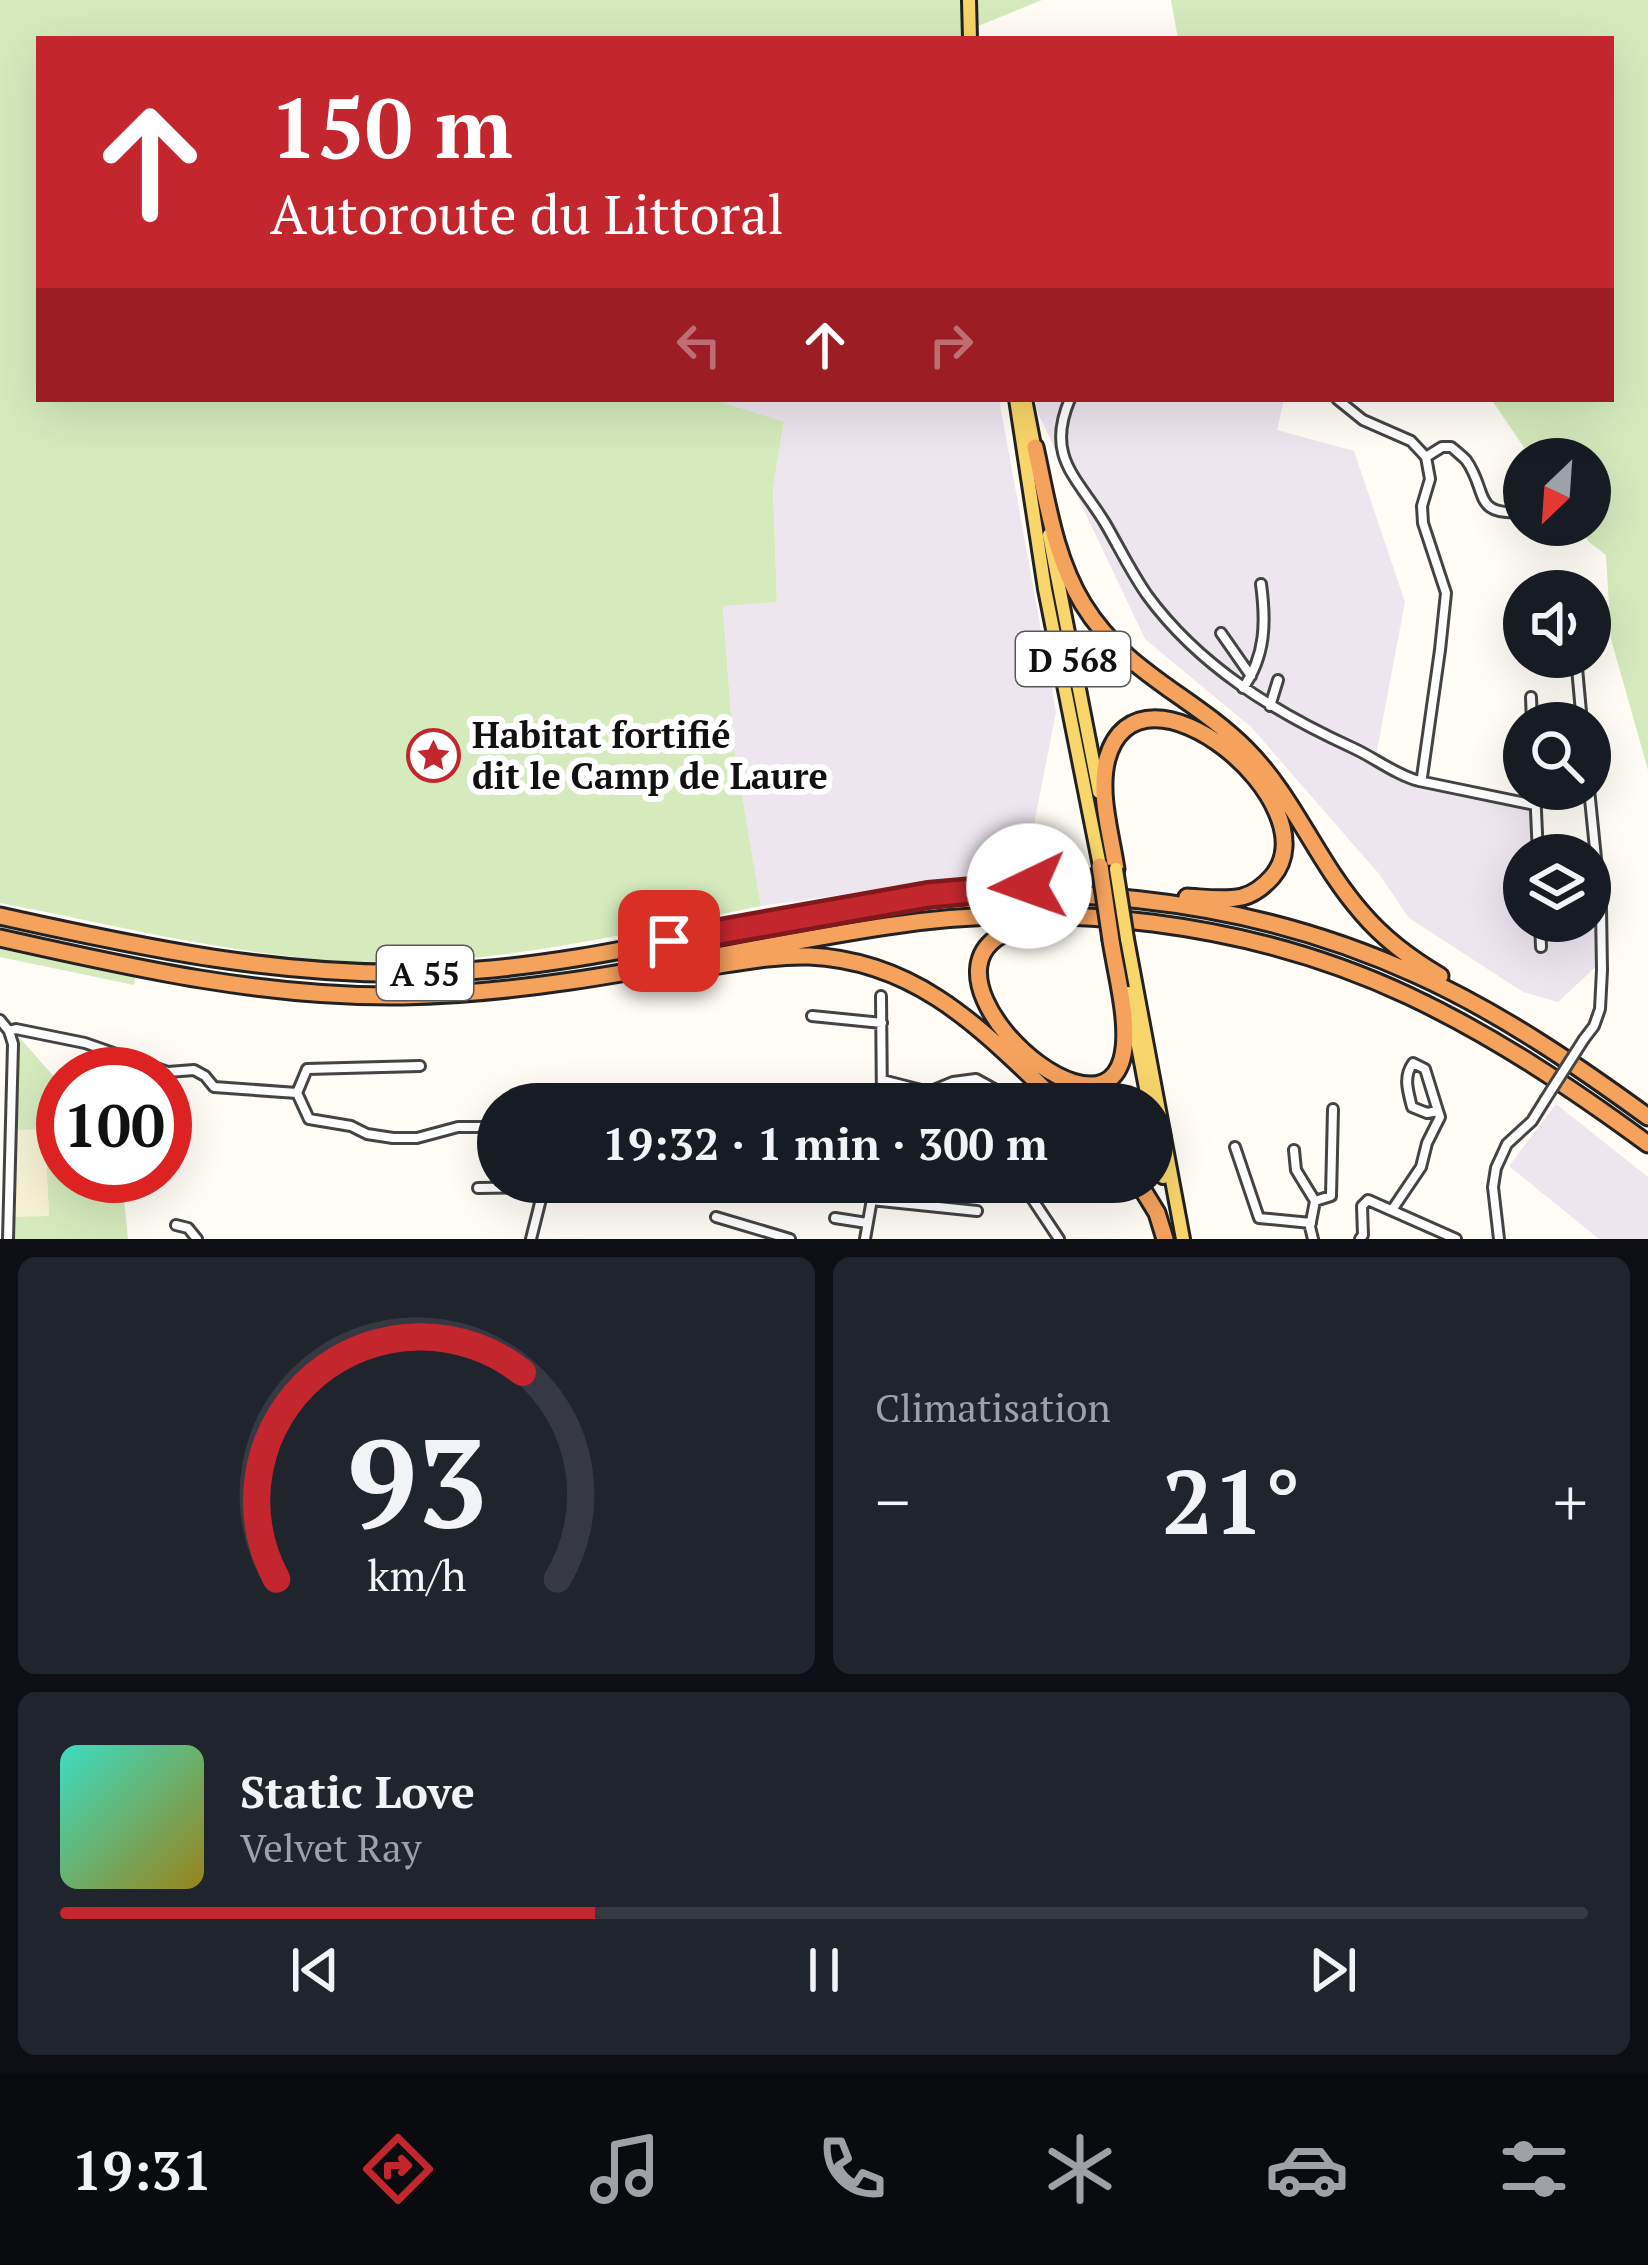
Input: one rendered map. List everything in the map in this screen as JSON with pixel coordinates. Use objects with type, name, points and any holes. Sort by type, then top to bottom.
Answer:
[{"type":"highway","points":[[1035,447],[1057,546],[1085,608],[1106,636],[1129,660],[1249,752],[1294,808],[1349,897],[1383,936],[1425,967],[1553,1043],[1648,1115]]},
{"type":"highway","points":[[849,907],[1029,886],[1093,888],[1223,899],[1258,891],[1278,870],[1285,852],[1283,826],[1275,808],[1240,761],[1215,740],[1174,719],[1128,728],[1112,746],[1105,770],[1105,864],[1119,939],[1124,1022],[1120,1065],[1108,1078],[1087,1086],[1071,1083],[1042,1067],[1013,1042],[985,1003],[980,967],[996,938],[1013,928],[1063,922],[1135,926],[1317,961]]},
{"type":"highway","name":"A 55","points":[[0,916],[226,961],[317,972],[383,973],[539,963],[849,907],[988,893],[1098,894],[1175,903],[1246,916],[1417,974],[1548,1048],[1648,1115]]},
{"type":"highway","name":"A 55","points":[[0,938],[187,978],[273,990],[405,996],[542,985],[893,925],[1026,915],[1147,922],[1212,933],[1317,961],[1407,995],[1493,1040],[1648,1144]]},
{"type":"highway","points":[[542,985],[776,957],[846,960],[898,975],[936,995],[1038,1083]]},
{"type":"highway","points":[[1150,1203],[1165,1239]]},
{"type":"main road","points":[[970,0],[970,36]]},
{"type":"main road","name":"D 568","points":[[1020,402],[1045,590],[1105,864]]},
{"type":"main road","name":"D 568","points":[[1021,402],[1035,447],[1105,864]]},
{"type":"main road","points":[[1119,939],[1145,1083]]},
{"type":"main road","points":[[1119,939],[1179,1239]]},
{"type":"main road","points":[[1171,1203],[1179,1239]]},
{"type":"street","points":[[1069,402],[1059,438],[1066,465],[1137,580],[1212,663],[1270,706],[1414,780],[1503,799]]},
{"type":"street","points":[[1341,402],[1363,420],[1411,441],[1426,457],[1430,478],[1422,506],[1423,524],[1446,592],[1419,781]]},
{"type":"street","points":[[1426,457],[1451,447],[1466,459],[1487,506],[1503,513]]},
{"type":"street","points":[[1243,688],[1259,656],[1265,616],[1261,584]]},
{"type":"street","points":[[1221,632],[1251,676]]},
{"type":"street","points":[[1270,706],[1278,680]]},
{"type":"street","points":[[1531,698],[1531,702]]},
{"type":"street","points":[[1541,942],[1541,947]]},
{"type":"street","points":[[1499,1239],[1493,1187],[1496,1168],[1508,1144],[1532,1121],[1594,1026],[1600,1009],[1601,942]]},
{"type":"street","points":[[881,996],[882,1083]]},
{"type":"street","points":[[812,1016],[882,1023]]},
{"type":"street","points":[[0,1020],[13,1045],[8,1239]]},
{"type":"street","points":[[9,1031],[85,1043],[168,1072],[194,1070],[214,1088],[297,1093]]},
{"type":"street","points":[[1392,1210],[1420,1167],[1426,1142],[1440,1118],[1438,1111],[1426,1069],[1413,1063],[1407,1071],[1412,1107],[1427,1113],[1438,1111]]},
{"type":"street","points":[[420,1066],[307,1069],[297,1093],[310,1119],[351,1126],[367,1134],[417,1138],[477,1127]]},
{"type":"street","points":[[950,1083],[976,1079],[983,1083]]},
{"type":"street","points":[[882,1080],[895,1083]]},
{"type":"street","points":[[1315,1201],[1331,1196],[1334,1109]]},
{"type":"street","points":[[1235,1147],[1259,1218],[1311,1223]]},
{"type":"street","points":[[1294,1150],[1296,1170],[1315,1201],[1313,1239]]},
{"type":"street","points":[[1360,1239],[1362,1206],[1368,1200],[1456,1239]]},
{"type":"street","points":[[531,1239],[540,1203]]},
{"type":"street","points":[[865,1239],[870,1203]]},
{"type":"street","points":[[900,1203],[976,1211]]},
{"type":"street","points":[[1035,1203],[1059,1239]]},
{"type":"street","points":[[716,1217],[790,1239]]},
{"type":"street","points":[[835,1218],[867,1223]]},
{"type":"street","points":[[176,1225],[188,1228],[196,1239]]},
{"type":"shaded area","points":[[720,402],[1000,402],[1056,712],[1024,875],[761,906],[733,742],[723,605],[777,602],[773,488],[784,423]]},
{"type":"shaded area","points":[[1036,402],[1283,402],[1277,430],[1354,451],[1405,602],[1376,756],[1412,777],[1503,798],[1503,810],[1535,810],[1537,834],[1503,834],[1503,942],[1602,942],[1602,961],[1558,1002],[1523,992],[1409,918],[1379,874],[1251,727],[1145,639]]},
{"type":"shaded area","points":[[1556,1104],[1648,1177],[1648,1239],[1599,1239],[1509,1166]]},
{"type":"shaded area","points":[[36,1129],[36,1203],[48,1203],[49,1217],[12,1217],[16,1130]]},
{"type":"green space","points":[[0,0],[1042,0],[961,36],[36,36],[36,402],[721,402],[784,422],[773,488],[777,602],[723,606],[733,742],[761,906],[554,947],[397,962],[257,952],[0,903]]},
{"type":"green space","points":[[1171,0],[1648,0],[1648,770],[1611,639],[1611,570],[1607,570],[1606,555],[1594,546],[1611,546],[1611,438],[1518,438],[1493,402],[1614,402],[1614,36],[1177,36]]},
{"type":"green space","points":[[0,948],[135,977],[134,985],[0,957]]},
{"type":"green space","points":[[19,1037],[36,1056],[36,1129],[16,1130],[15,1040]]},
{"type":"green space","points":[[48,1203],[124,1203],[128,1239],[12,1239],[12,1217],[49,1216]]},
{"type":"place","name":"Habitat fortifié dit le Camp de Laure","points":[[433,755]]},
{"type":"route","points":[[669,941],[849,907],[1029,886]]}]
